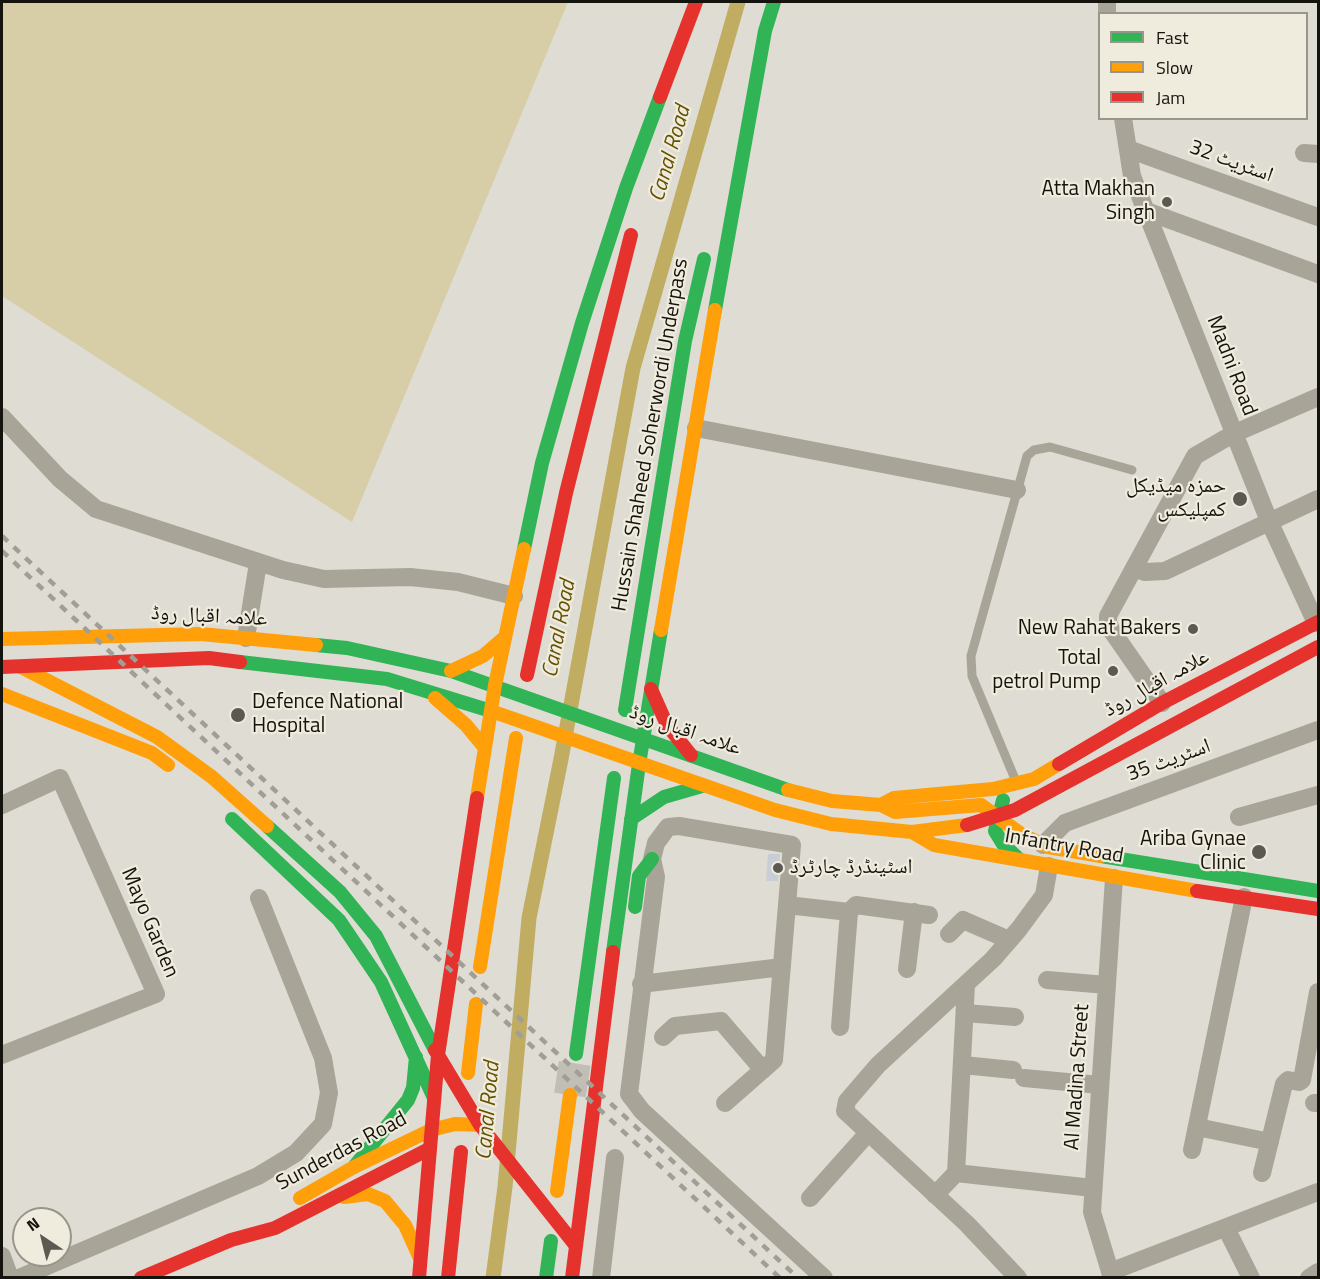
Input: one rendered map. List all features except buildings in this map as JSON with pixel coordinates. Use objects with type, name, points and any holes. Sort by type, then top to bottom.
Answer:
[{"type":"main road","points":[[418,1278],[438,1055],[495,685],[542,463],[582,323],[626,188],[696,2]]},
{"type":"main road","points":[[722,188],[774,2]]},
{"type":"main road","points":[[572,1278],[639,765],[728,232],[765,31]]},
{"type":"main road","points":[[648,170],[681,46]]},
{"type":"main road","points":[[527,675],[566,493],[633,226]]},
{"type":"main road","name":"Hussain Shaheed Soherwordi Underpass","points":[[625,710],[685,341],[707,243]]},
{"type":"main road","name":"علامہ اقبال روڈ","points":[[2,639],[201,634],[347,648],[451,671],[495,685],[797,793],[832,801],[881,805],[894,798],[1013,785],[1046,773],[1162,704],[1317,623]]},
{"type":"main road","points":[[451,671],[483,657],[505,637]]},
{"type":"main road","points":[[18,639],[19,666],[157,737],[212,777],[340,892],[376,936],[438,1055],[482,1126],[576,1246]]},
{"type":"main road","name":"علامہ اقبال روڈ","points":[[2,667],[97,661],[209,658],[348,673],[426,690],[492,711],[639,765],[775,810],[831,824],[912,832],[959,827],[998,816],[1036,799],[1214,701],[1318,647]]},
{"type":"main road","points":[[84,698],[78,679],[97,661]]},
{"type":"main road","points":[[1204,681],[1214,701]]},
{"type":"main road","points":[[651,689],[667,725],[692,754]]},
{"type":"main road","points":[[426,690],[466,725],[485,748]]},
{"type":"main road","points":[[2,694],[152,753],[180,773]]},
{"type":"main road","points":[[480,967],[516,738]]},
{"type":"main road","points":[[576,1054],[614,778]]},
{"type":"main road","points":[[1013,785],[998,816],[997,837],[1020,860]]},
{"type":"main road","points":[[631,819],[664,797],[702,786]]},
{"type":"main road","name":"Infantry Road","points":[[881,805],[895,812],[981,805],[1021,834],[1042,845],[1318,891]]},
{"type":"main road","points":[[224,811],[339,920],[381,982],[434,1098]]},
{"type":"main road","name":"Infantry Road","points":[[912,832],[934,845],[1114,878],[1318,909]]},
{"type":"main road","points":[[633,921],[639,876],[652,859]]},
{"type":"main road","points":[[1276,902],[1281,885]]},
{"type":"main road","points":[[468,1072],[476,1004]]},
{"type":"main road","points":[[354,1167],[408,1100],[413,1088],[416,1057]]},
{"type":"main road","points":[[557,1191],[570,1095]]},
{"type":"main road","name":"Sunderdas Road","points":[[231,1240],[354,1167],[431,1130],[455,1124],[482,1126]]},
{"type":"main road","name":"Sunderdas Road","points":[[141,1278],[231,1240],[275,1228],[429,1149]]},
{"type":"main road","points":[[448,1278],[460,1152]]},
{"type":"main road","points":[[585,1278],[609,1153]]},
{"type":"main road","points":[[331,1199],[368,1194],[385,1201],[405,1225],[419,1256]]},
{"type":"main road","points":[[546,1278],[550,1241]]},
{"type":"street","name":"Madni Road","points":[[1123,120],[1132,176],[1269,521],[1317,623]]},
{"type":"street","name":"اسٹریٹ 32","points":[[1128,149],[1318,217]]},
{"type":"street","points":[[1146,211],[1318,274]]},
{"type":"street","points":[[1162,704],[1108,623],[1108,616],[1195,456],[1233,434],[1318,397]]},
{"type":"street","points":[[2,417],[60,479],[96,509],[154,526],[258,563],[324,579],[410,577],[458,582],[514,596]]},
{"type":"street","points":[[696,428],[1017,490]]},
{"type":"street","points":[[1134,568],[1145,572],[1165,571],[1318,499]]},
{"type":"street","points":[[246,638],[258,563]]},
{"type":"street","name":"اسٹریٹ 35","points":[[1042,845],[1065,823],[1318,730]]},
{"type":"street","name":"Mayo Garden","points":[[2,806],[60,777],[156,994],[2,1055]]},
{"type":"street","points":[[1239,818],[1318,795]]},
{"type":"street","points":[[766,842],[775,810]]},
{"type":"street","points":[[725,1103],[774,1060],[792,845],[679,826],[669,827],[656,843],[652,859],[656,877],[628,1094],[642,1111],[824,1278]]},
{"type":"street","points":[[1018,1278],[935,1195],[845,1111],[847,1101],[878,1065],[966,985],[1009,940],[1044,895],[1049,866]]},
{"type":"street","name":"Al Madina Street","points":[[1111,1275],[1092,1212],[1114,878]]},
{"type":"street","points":[[1192,1150],[1244,897]]},
{"type":"street","points":[[19,1278],[258,1176],[296,1153],[323,1124],[329,1094],[323,1058],[259,898]]},
{"type":"street","points":[[787,905],[849,912]]},
{"type":"street","points":[[840,1027],[849,912],[856,905],[921,914],[907,969]]},
{"type":"street","points":[[949,934],[963,920],[1009,940]]},
{"type":"street","points":[[641,984],[782,967]]},
{"type":"street","points":[[1047,980],[1107,985]]},
{"type":"street","points":[[935,1195],[956,1173],[966,985]]},
{"type":"street","points":[[1262,1173],[1284,1084],[1288,1080],[1299,1082],[1302,1080],[1318,992]]},
{"type":"street","points":[[964,1013],[1015,1017]]},
{"type":"street","points":[[663,1037],[675,1026],[721,1021],[763,1070]]},
{"type":"street","points":[[963,1065],[1100,1085]]},
{"type":"street","points":[[1197,1127],[1270,1142]]},
{"type":"street","points":[[810,1198],[868,1133]]},
{"type":"street","points":[[601,1278],[609,1153]]},
{"type":"street","points":[[956,1173],[1093,1188]]},
{"type":"street","points":[[1111,1275],[1318,1192]]},
{"type":"street","points":[[1226,1228],[1251,1278]]},
{"type":"street","points":[[2,1256],[10,1278]]},
{"type":"street","points":[[1309,1278],[1318,1272]]},
{"type":"lane","points":[[1013,785],[972,676],[971,656],[1027,456],[1034,450],[1050,447],[1132,470]]},
{"type":"shaded area","points":[[2,2],[568,2],[352,522],[2,296]]},
{"type":"waterway","name":"Canal Road","points":[[493,1278],[505,1187],[529,918],[561,759],[633,368],[738,2]]},
{"type":"tunnel","points":[[570,1095],[576,1054]]},
{"type":"railway","points":[[2,536],[798,1278]]},
{"type":"railway","points":[[2,551],[780,1278]]},
{"type":"traffic: fast","points":[[715,310],[765,31],[774,2]]},
{"type":"traffic: fast","points":[[524,549],[542,463],[582,323],[626,188],[660,97]]},
{"type":"traffic: fast","points":[[625,710],[685,341],[704,259]]},
{"type":"traffic: fast","points":[[613,952],[639,764],[661,630]]},
{"type":"traffic: fast","points":[[316,645],[347,648],[451,671],[788,790]]},
{"type":"traffic: fast","points":[[240,662],[387,679],[491,711]]},
{"type":"traffic: fast","points":[[576,1054],[614,778]]},
{"type":"traffic: fast","points":[[631,819],[664,797],[702,786]]},
{"type":"traffic: fast","points":[[1003,800],[995,831],[1003,844],[1020,860]]},
{"type":"traffic: fast","points":[[232,819],[339,920],[381,982],[434,1098]]},
{"type":"traffic: fast","points":[[267,826],[340,892],[376,936],[435,1050]]},
{"type":"traffic: fast","points":[[1101,856],[1318,891]]},
{"type":"traffic: fast","points":[[635,907],[639,876],[652,859]]},
{"type":"traffic: fast","points":[[354,1167],[408,1100],[413,1088],[416,1057]]},
{"type":"traffic: fast","points":[[546,1278],[551,1241]]},
{"type":"traffic: slow","points":[[661,630],[715,310]]},
{"type":"traffic: slow","points":[[477,798],[495,685],[524,549]]},
{"type":"traffic: slow","points":[[2,639],[201,634],[316,645]]},
{"type":"traffic: slow","points":[[451,671],[483,656],[505,637]]},
{"type":"traffic: slow","points":[[21,667],[157,737],[212,777],[267,826]]},
{"type":"traffic: slow","points":[[2,694],[152,753],[168,765]]},
{"type":"traffic: slow","points":[[435,698],[466,725],[485,748]]},
{"type":"traffic: slow","points":[[491,711],[775,810],[831,824],[912,832],[967,825]]},
{"type":"traffic: slow","points":[[480,967],[516,738]]},
{"type":"traffic: slow","points":[[788,790],[832,801],[881,805],[894,798],[993,789],[1034,779],[1059,764]]},
{"type":"traffic: slow","points":[[881,805],[895,812],[981,805],[1021,834],[1048,847],[1101,856]]},
{"type":"traffic: slow","points":[[912,832],[934,845],[1197,891]]},
{"type":"traffic: slow","points":[[468,1073],[476,1004]]},
{"type":"traffic: slow","points":[[557,1191],[570,1095]]},
{"type":"traffic: slow","points":[[300,1198],[354,1167],[431,1130],[455,1124],[480,1125]]},
{"type":"traffic: slow","points":[[344,1197],[368,1194],[385,1201],[405,1225],[419,1256]]},
{"type":"traffic: jam","points":[[660,97],[696,2]]},
{"type":"traffic: jam","points":[[527,675],[566,493],[631,235]]},
{"type":"traffic: jam","points":[[1059,764],[1162,703],[1318,622]]},
{"type":"traffic: jam","points":[[967,825],[1015,810],[1318,647]]},
{"type":"traffic: jam","points":[[2,667],[209,658],[240,662]]},
{"type":"traffic: jam","points":[[651,689],[667,725],[691,755]]},
{"type":"traffic: jam","points":[[419,1278],[438,1055],[477,798]]},
{"type":"traffic: jam","points":[[1197,891],[1318,909]]},
{"type":"traffic: jam","points":[[572,1278],[613,952]]},
{"type":"traffic: jam","points":[[435,1050],[480,1125],[576,1246]]},
{"type":"traffic: jam","points":[[141,1278],[231,1240],[275,1228],[429,1149]]},
{"type":"traffic: jam","points":[[448,1278],[461,1152]]},
{"type":"place","name":"Atta Makhan Singh","points":[[1167,202]]},
{"type":"place","name":"حمزہ میڈیکل کمپلیکس","points":[[1240,499]]},
{"type":"place","name":"New Rahat Bakers","points":[[1193,629]]},
{"type":"place","name":"Total petrol Pump","points":[[1113,671]]},
{"type":"place","name":"Defence National Hospital","points":[[238,715]]},
{"type":"place","name":"Ariba Gynae Clinic","points":[[1259,852]]},
{"type":"place","name":"اسٹینڈرڈ چارٹرڈ","points":[[778,868]]}]
